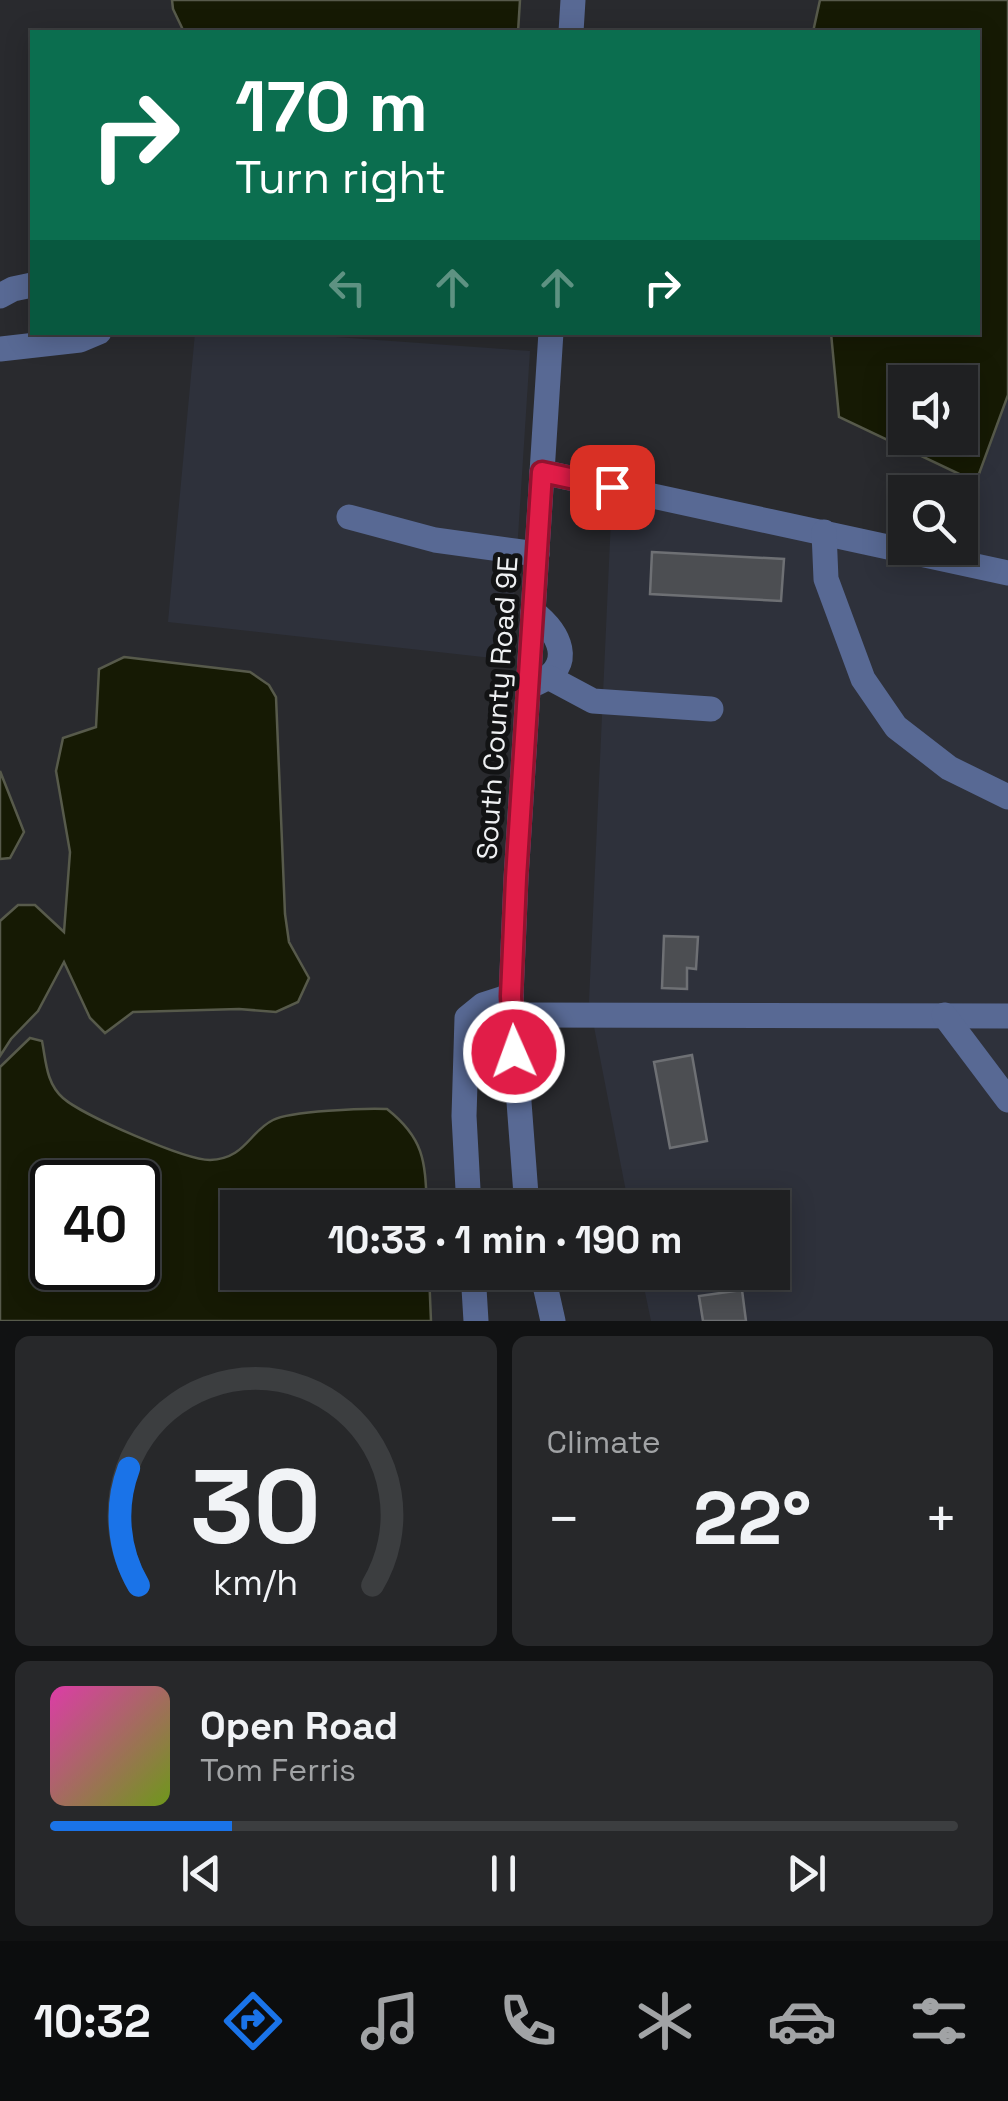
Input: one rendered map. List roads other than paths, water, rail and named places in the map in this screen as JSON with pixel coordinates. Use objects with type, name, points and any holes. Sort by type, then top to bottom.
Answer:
[{"type":"street","points":[[571,30],[573,0]]},
{"type":"street","points":[[0,296],[30,286]]},
{"type":"street","points":[[0,350],[80,340],[92,335]]},
{"type":"street","name":"South County Road 9E","points":[[526,1190],[512,1005],[539,682],[533,612],[551,335]]},
{"type":"street","points":[[542,472],[1008,572]]},
{"type":"street","points":[[348,518],[435,540],[537,554]]},
{"type":"street","points":[[824,532],[826,579],[863,680],[896,728],[949,768],[1008,796]]},
{"type":"street","points":[[539,682],[593,701],[711,709]]},
{"type":"street","points":[[469,1190],[464,1116],[468,1018],[484,1005],[1008,1016]]},
{"type":"street","points":[[944,1016],[1008,1100]]},
{"type":"street","points":[[475,1290],[476,1321]]},
{"type":"street","points":[[546,1290],[553,1321]]}]
